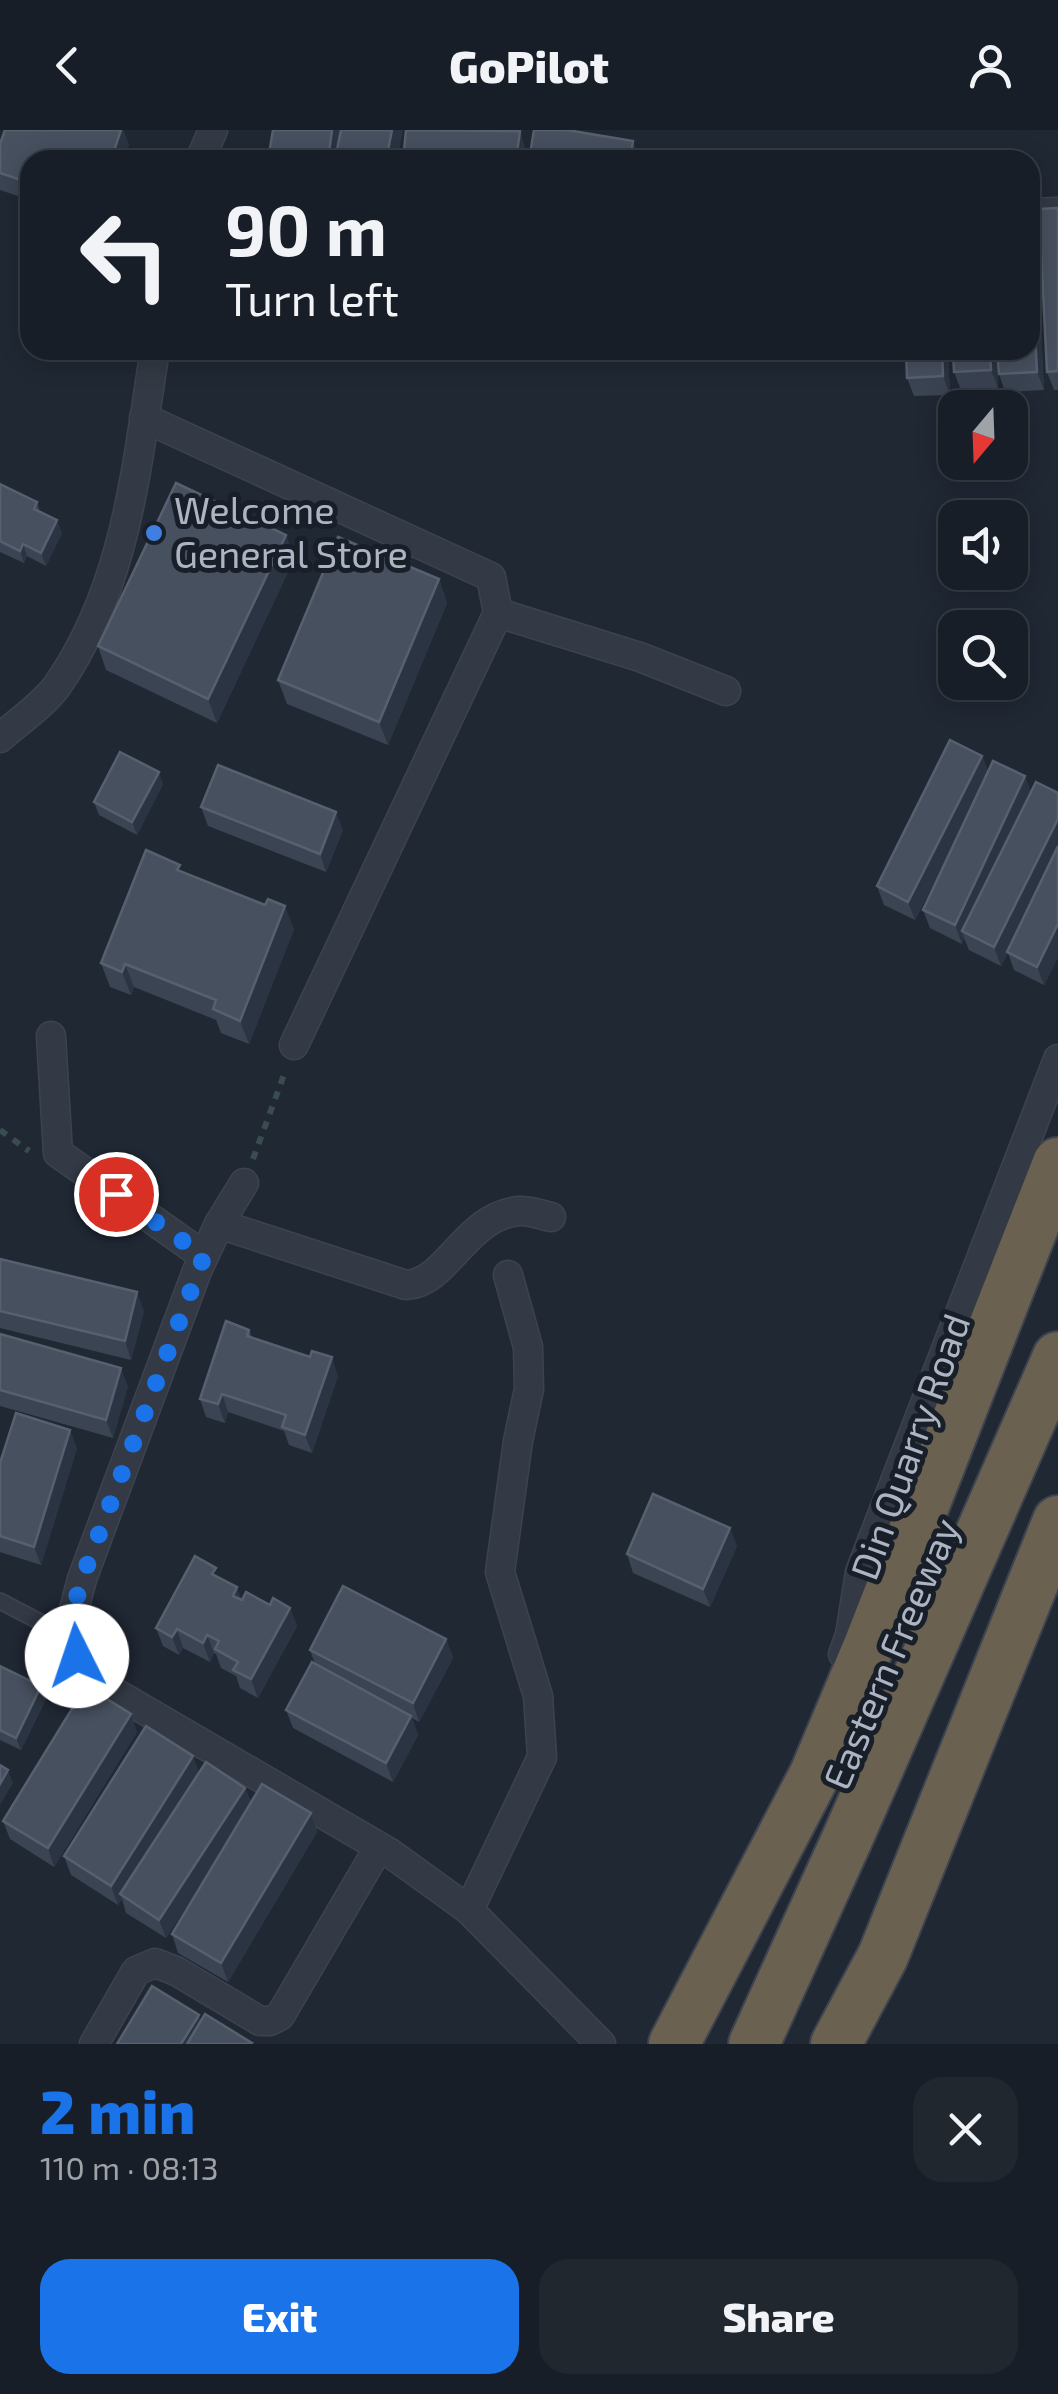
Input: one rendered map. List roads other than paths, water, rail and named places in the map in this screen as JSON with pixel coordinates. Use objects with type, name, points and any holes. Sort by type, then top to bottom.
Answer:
[{"type":"highway","points":[[674,2044],[815,1774],[1058,1163]]},
{"type":"highway","name":"Eastern Freeway","points":[[710,2044],[818,1829],[1058,1256]]},
{"type":"highway","name":"Eastern Freeway","points":[[754,2044],[1058,1357]]},
{"type":"highway","points":[[836,2044],[883,1956],[1058,1522]]},
{"type":"street","points":[[0,738],[55,688],[102,607],[124,536],[153,360]]},
{"type":"street","points":[[144,418],[492,577],[498,613],[294,1046]]},
{"type":"street","points":[[498,613],[640,657],[726,692]]},
{"type":"street","points":[[51,1036],[58,1153],[204,1256]]},
{"type":"street","name":"Din Quarry Road","points":[[654,2044],[662,2039],[709,1962],[816,1728],[850,1635],[860,1572],[1058,1060]]},
{"type":"street","points":[[244,1183],[204,1256],[82,1579],[66,1636],[88,1676],[379,1847],[469,1910],[601,2044]]},
{"type":"street","points":[[219,1224],[406,1285],[431,1275],[468,1236],[492,1218],[521,1210],[551,1217]]},
{"type":"street","points":[[469,1910],[542,1756],[538,1696],[500,1572],[529,1389],[528,1347],[508,1276]]},
{"type":"street","points":[[94,2044],[136,1971],[155,1963],[176,1971],[260,2021],[270,2022],[280,2016],[379,1847]]},
{"type":"lane","points":[[0,1601],[66,1636]]},
{"type":"place","name":"Welcome General Store","points":[[154,533]]}]
